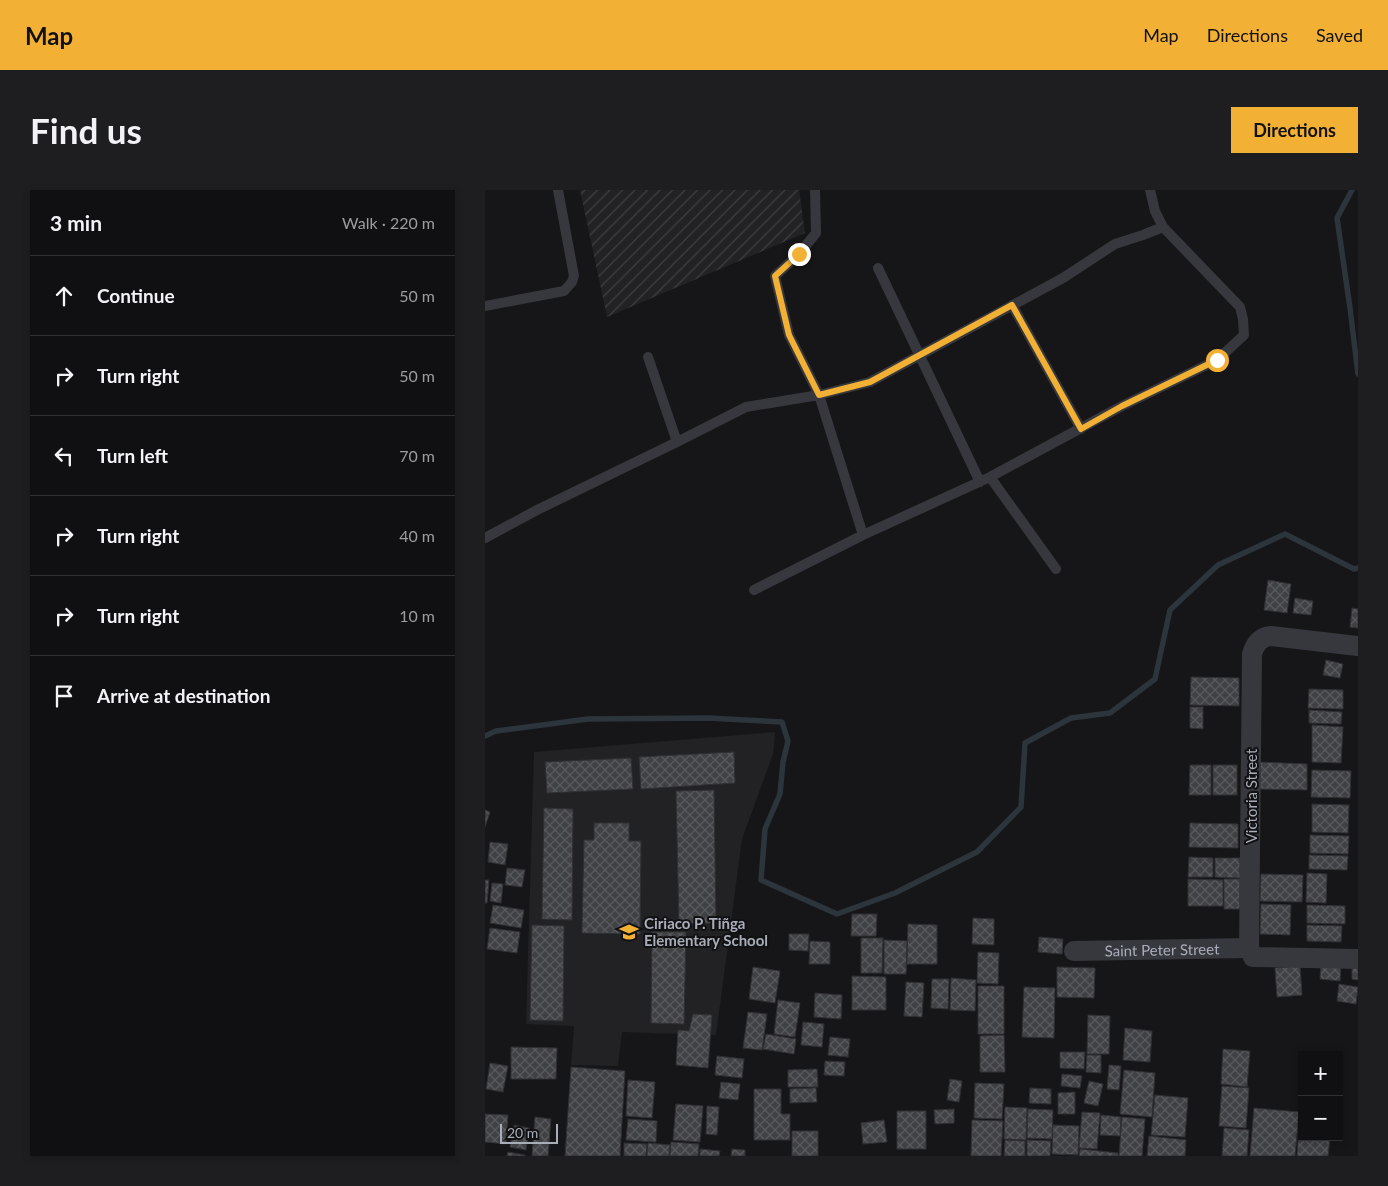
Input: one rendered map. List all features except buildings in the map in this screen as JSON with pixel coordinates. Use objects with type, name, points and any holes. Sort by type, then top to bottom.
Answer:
[{"type":"street","name":"Victoria Street","points":[[1251,953],[1252,654],[1256,644],[1262,638],[1271,636],[1358,646]]},
{"type":"street","name":"Saint Peter Street","points":[[1074,951],[1251,953],[1358,959]]},
{"type":"lane","points":[[485,306],[564,290],[572,282],[574,276],[558,190]]},
{"type":"lane","points":[[815,190],[816,233],[799,254],[775,276],[789,335],[819,395],[863,536]]},
{"type":"lane","points":[[754,590],[863,536],[991,477],[1122,406],[1217,360],[1244,335],[1240,307],[1163,226],[1155,211],[1150,190]]},
{"type":"lane","points":[[485,538],[537,510],[746,407],[819,395],[870,382],[1063,278],[1115,244],[1163,226]]},
{"type":"lane","points":[[878,268],[980,482]]},
{"type":"lane","points":[[1012,305],[1081,429]]},
{"type":"lane","points":[[648,357],[677,442]]},
{"type":"lane","points":[[991,477],[1056,569]]},
{"type":"shaded area","points":[[580,190],[799,190],[805,233],[607,317]]},
{"type":"shaded area","name":"Ciriaco P. Tiñga Elementary School","points":[[775,732],[773,754],[742,839],[716,1035],[622,1032],[618,1066],[571,1065],[574,1026],[526,1024],[534,752]]},
{"type":"waterway","points":[[1352,190],[1337,218],[1358,374]]},
{"type":"waterway","points":[[485,736],[496,731],[588,719],[708,718],[782,722],[788,741],[783,762],[780,794],[765,829],[761,880],[837,914],[895,893],[977,852],[1021,807],[1025,743],[1071,718],[1110,713],[1155,679],[1170,610],[1218,565],[1285,534],[1354,569],[1358,568]]},
{"type":"place","name":"Ciriaco P. Tiñga Elementary School","points":[[629,932]]},
{"type":"route","points":[[799,254],[775,276],[789,335],[819,395],[870,382],[1012,305],[1081,429],[1122,406],[1217,360]]}]
